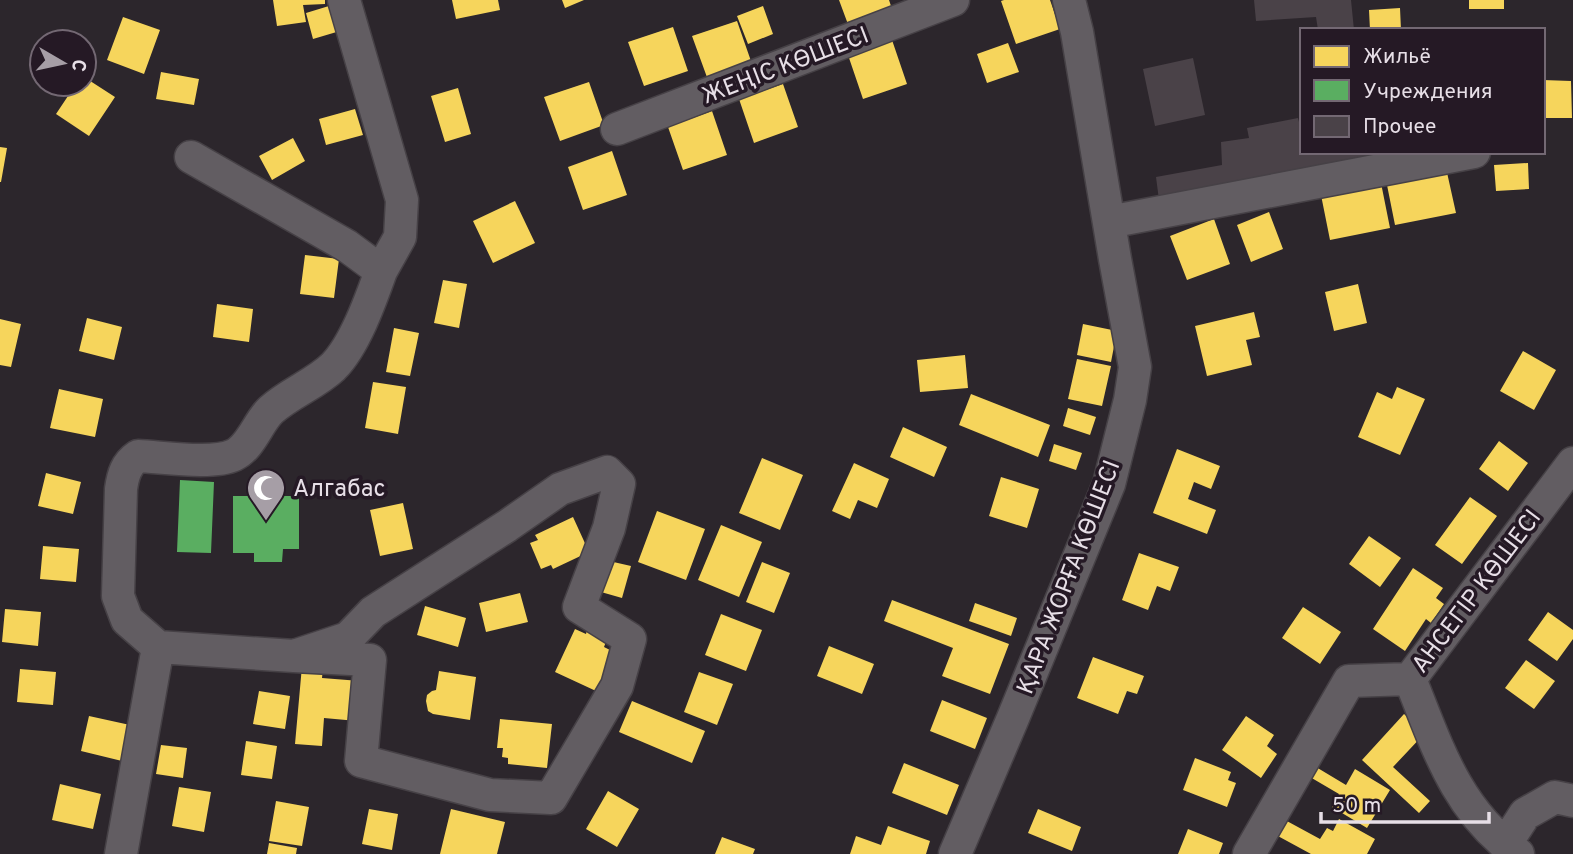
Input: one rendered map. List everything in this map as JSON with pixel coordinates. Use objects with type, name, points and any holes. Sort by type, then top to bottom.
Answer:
[{"type":"street","points":[[294,656],[348,638],[373,612],[560,489],[607,472],[619,484],[609,528],[579,607],[630,639],[617,686],[551,798],[490,795],[361,761],[370,660],[294,656],[158,647],[127,620],[118,596],[121,489],[123,473],[131,461],[138,456],[216,460],[236,455],[273,408],[334,366],[351,340],[381,271],[400,237],[402,201],[344,0]]},
{"type":"street","name":"ЖЕҢІС КӨШЕСІ","points":[[617,129],[953,0]]},
{"type":"street","name":"ҚАРА ЖОРҒА КӨШЕСІ","points":[[955,854],[1109,484],[1130,400],[1135,367],[1077,32],[1069,0]]},
{"type":"street","points":[[1109,222],[1464,154]]},
{"type":"street","points":[[191,157],[347,246],[381,271]]},
{"type":"street","name":"АНСЕГІР КӨШЕСІ","points":[[1249,854],[1349,681],[1410,679],[1573,463]]},
{"type":"street","points":[[121,854],[158,647]]},
{"type":"street","points":[[1410,679],[1446,769],[1471,811],[1511,849],[1525,814],[1555,797],[1573,801]]},
{"type":"building: Жильё","points":[[273,0],[325,0],[325,4],[303,5],[306,22],[277,26]]},
{"type":"building: Жильё","points":[[452,0],[498,0],[500,10],[456,19]]},
{"type":"building: Жильё","points":[[562,0],[584,0],[565,8]]},
{"type":"building: Жильё","points":[[839,0],[889,0],[893,12],[849,27]]},
{"type":"building: Жильё","points":[[1050,0],[1060,29],[1016,44],[1001,1]]},
{"type":"building: Жильё","points":[[1469,0],[1504,0],[1504,9],[1469,9]]},
{"type":"building: Жильё","points":[[342,2],[350,28],[313,39],[306,13]]},
{"type":"building: Жильё","points":[[763,6],[773,34],[748,44],[737,16]]},
{"type":"building: Жильё","points":[[1400,8],[1401,28],[1370,28],[1369,10]]},
{"type":"building: Жильё","points":[[123,17],[160,30],[144,74],[107,60]]},
{"type":"building: Жильё","points":[[737,21],[752,64],[708,80],[692,36]]},
{"type":"building: Жильё","points":[[673,27],[688,71],[644,86],[628,42]]},
{"type":"building: Жильё","points":[[892,40],[907,84],[863,99],[848,55]]},
{"type":"building: Жильё","points":[[1008,43],[1019,72],[987,83],[977,54]]},
{"type":"building: Жильё","points":[[161,72],[199,79],[194,105],[156,99]]},
{"type":"building: Жильё","points":[[1545,80],[1571,81],[1572,118],[1545,118]]},
{"type":"building: Жильё","points":[[589,82],[604,125],[560,141],[544,97]]},
{"type":"building: Жильё","points":[[783,84],[798,127],[754,143],[739,99]]},
{"type":"building: Жильё","points":[[98,86],[115,97],[89,136],[56,114],[67,98],[98,98]]},
{"type":"building: Жильё","points":[[458,88],[471,134],[445,142],[431,96]]},
{"type":"building: Жильё","points":[[355,109],[363,135],[326,145],[319,119]]},
{"type":"building: Жильё","points":[[712,111],[727,155],[683,170],[668,127]]},
{"type":"building: Жильё","points":[[293,138],[305,161],[272,180],[259,156]]},
{"type":"building: Жильё","points":[[0,147],[7,148],[1,182],[0,182]]},
{"type":"building: Жильё","points":[[612,151],[627,195],[583,210],[568,167]]},
{"type":"building: Жильё","points":[[1528,163],[1529,189],[1496,191],[1494,165]]},
{"type":"building: Жильё","points":[[1446,168],[1456,213],[1395,225],[1386,180]]},
{"type":"building: Жильё","points":[[1381,183],[1390,228],[1330,240],[1321,195]]},
{"type":"building: Жильё","points":[[515,201],[535,243],[493,263],[473,221]]},
{"type":"building: Жильё","points":[[1269,212],[1283,249],[1251,262],[1237,225]]},
{"type":"building: Жильё","points":[[1214,219],[1230,264],[1187,280],[1170,236]]},
{"type":"building: Жильё","points":[[305,255],[339,259],[334,298],[300,294]]},
{"type":"building: Жильё","points":[[443,280],[467,284],[459,328],[434,323]]},
{"type":"building: Жильё","points":[[1358,284],[1367,323],[1334,331],[1325,292]]},
{"type":"building: Жильё","points":[[217,304],[253,309],[249,342],[213,337]]},
{"type":"building: Жильё","points":[[1254,312],[1260,337],[1246,340],[1252,365],[1207,376],[1195,326]]},
{"type":"building: Жильё","points":[[87,318],[122,327],[114,360],[79,351]]},
{"type":"building: Жильё","points":[[0,319],[21,324],[11,367],[0,365]]},
{"type":"building: Жильё","points":[[1083,324],[1117,331],[1111,362],[1077,355]]},
{"type":"building: Жильё","points":[[394,328],[419,333],[410,376],[386,372]]},
{"type":"building: Жильё","points":[[1523,351],[1556,370],[1534,410],[1500,391]]},
{"type":"building: Жильё","points":[[965,355],[968,388],[920,392],[917,360]]},
{"type":"building: Жильё","points":[[1077,359],[1111,366],[1102,406],[1068,399]]},
{"type":"building: Жильё","points":[[373,382],[406,387],[398,434],[365,428]]},
{"type":"building: Жильё","points":[[1397,387],[1425,399],[1400,455],[1358,437],[1377,392],[1392,399]]},
{"type":"building: Жильё","points":[[59,389],[103,399],[95,437],[50,428]]},
{"type":"building: Жильё","points":[[971,394],[1050,425],[1038,457],[959,425]]},
{"type":"building: Жильё","points":[[1068,408],[1096,417],[1090,435],[1063,426]]},
{"type":"building: Жильё","points":[[903,427],[947,447],[934,477],[890,457]]},
{"type":"building: Жильё","points":[[1499,441],[1528,463],[1508,491],[1479,469]]},
{"type":"building: Жильё","points":[[1054,444],[1082,453],[1076,470],[1049,461]]},
{"type":"building: Жильё","points":[[1177,449],[1220,466],[1211,489],[1194,482],[1188,499],[1216,510],[1207,534],[1153,513]]},
{"type":"building: Жильё","points":[[762,458],[803,475],[780,530],[739,513]]},
{"type":"building: Жильё","points":[[854,463],[889,479],[877,508],[858,500],[850,519],[832,511]]},
{"type":"building: Жильё","points":[[46,473],[81,482],[73,514],[38,506]]},
{"type":"building: Жильё","points":[[1001,477],[1039,489],[1027,528],[989,516]]},
{"type":"building: Жильё","points":[[1470,497],[1497,516],[1462,564],[1435,545]]},
{"type":"building: Жильё","points":[[403,503],[413,549],[380,556],[370,510]]},
{"type":"building: Жильё","points":[[657,511],[705,529],[686,580],[638,562]]},
{"type":"building: Жильё","points":[[573,517],[589,552],[553,569],[551,565],[541,569],[530,543],[538,540],[535,535]]},
{"type":"building: Жильё","points":[[721,525],[762,542],[739,597],[698,580]]},
{"type":"building: Жильё","points":[[1369,536],[1401,558],[1380,587],[1349,564]]},
{"type":"building: Жильё","points":[[43,546],[79,549],[76,582],[40,579]]},
{"type":"building: Жильё","points":[[1139,553],[1179,567],[1170,591],[1157,586],[1148,610],[1122,600]]},
{"type":"building: Жильё","points":[[609,561],[631,566],[622,598],[601,592]]},
{"type":"building: Жильё","points":[[762,562],[790,573],[774,613],[746,602]]},
{"type":"building: Жильё","points":[[1413,568],[1443,588],[1436,598],[1444,604],[1431,623],[1426,619],[1405,651],[1373,629]]},
{"type":"building: Жильё","points":[[520,593],[528,622],[486,632],[479,603]]},
{"type":"building: Жильё","points":[[892,600],[1009,644],[990,694],[942,676],[953,648],[884,621]]},
{"type":"building: Жильё","points":[[975,603],[1017,618],[1011,636],[969,621]]},
{"type":"building: Жильё","points":[[425,606],[466,618],[458,647],[417,635]]},
{"type":"building: Жильё","points":[[1303,607],[1341,632],[1320,664],[1282,638]]},
{"type":"building: Жильё","points":[[5,609],[41,612],[38,646],[2,642]]},
{"type":"building: Жильё","points":[[1548,612],[1573,630],[1573,639],[1557,661],[1528,640]]},
{"type":"building: Жильё","points":[[721,614],[762,630],[746,671],[705,655]]},
{"type":"building: Жильё","points":[[575,629],[586,634],[587,630],[607,639],[604,647],[614,652],[596,691],[555,672]]},
{"type":"building: Жильё","points":[[829,646],[874,664],[862,694],[817,676]]},
{"type":"building: Жильё","points":[[1093,657],[1144,676],[1137,694],[1127,691],[1118,714],[1077,698]]},
{"type":"building: Жильё","points":[[1526,660],[1555,681],[1534,709],[1505,688]]},
{"type":"building: Жильё","points":[[302,666],[323,668],[322,678],[360,681],[357,721],[324,718],[322,746],[295,744]]},
{"type":"building: Жильё","points":[[20,669],[56,672],[53,705],[17,702]]},
{"type":"building: Жильё","points":[[439,671],[476,677],[470,720],[428,711],[427,695],[436,690]]},
{"type":"building: Жильё","points":[[699,672],[733,684],[717,725],[684,712]]},
{"type":"building: Жильё","points":[[259,691],[290,696],[285,729],[253,724]]},
{"type":"building: Жильё","points":[[942,700],[987,718],[975,749],[930,731]]},
{"type":"building: Жильё","points":[[632,701],[705,731],[692,763],[619,732]]},
{"type":"building: Жильё","points":[[1404,714],[1425,733],[1393,767],[1430,801],[1419,813],[1362,760]]},
{"type":"building: Жильё","points":[[89,716],[130,725],[122,761],[81,751]]},
{"type":"building: Жильё","points":[[1246,716],[1274,735],[1267,746],[1277,754],[1261,778],[1222,750]]},
{"type":"building: Жильё","points":[[500,719],[552,724],[547,768],[508,764],[508,758],[502,757],[503,748],[497,748]]},
{"type":"building: Жильё","points":[[246,741],[277,746],[272,779],[241,775]]},
{"type":"building: Жильё","points":[[161,745],[187,748],[183,778],[156,774]]},
{"type":"building: Жильё","points":[[1195,758],[1231,772],[1228,780],[1236,783],[1227,807],[1183,790]]},
{"type":"building: Жильё","points":[[904,763],[959,785],[947,815],[892,793]]},
{"type":"building: Жильё","points":[[1316,767],[1346,785],[1355,769],[1390,790],[1367,828],[1332,807],[1339,794],[1310,777]]},
{"type":"building: Жильё","points":[[60,784],[101,794],[93,829],[52,820]]},
{"type":"building: Жильё","points":[[179,787],[211,792],[204,832],[172,826]]},
{"type":"building: Жильё","points":[[608,791],[639,809],[617,847],[586,829]]},
{"type":"building: Жильё","points":[[276,801],[309,807],[302,846],[269,841]]},
{"type":"building: Жильё","points":[[369,809],[398,814],[392,850],[362,844]]},
{"type":"building: Жильё","points":[[451,809],[505,822],[497,854],[440,854]]},
{"type":"building: Жильё","points":[[1038,809],[1081,827],[1072,851],[1028,833]]},
{"type":"building: Жильё","points":[[1339,819],[1375,839],[1367,854],[1311,854],[1276,835],[1285,820],[1320,839],[1327,828],[1333,831]]},
{"type":"building: Жильё","points":[[888,826],[930,841],[926,854],[850,854],[856,836],[881,845]]},
{"type":"building: Жильё","points":[[1188,829],[1223,843],[1219,854],[1178,854]]},
{"type":"building: Жильё","points":[[722,837],[755,849],[753,854],[715,854]]},
{"type":"building: Жильё","points":[[269,843],[297,848],[296,854],[267,854]]},
{"type":"building: Учреждения","points":[[180,480],[214,482],[211,553],[177,552]]},
{"type":"building: Учреждения","name":"Алгабас","points":[[233,496],[299,496],[299,549],[283,549],[282,562],[254,562],[254,553],[233,553]]},
{"type":"building: Прочее","points":[[1254,0],[1351,0],[1354,28],[1318,28],[1316,17],[1256,21]]},
{"type":"building: Прочее","points":[[1193,58],[1205,115],[1155,126],[1143,69]]},
{"type":"building: Прочее","points":[[1298,118],[1300,154],[1370,154],[1370,157],[1159,200],[1156,177],[1222,165],[1221,142],[1249,138],[1247,128]]},
{"type":"place","name":"Алгабас","points":[[266,522]]}]
